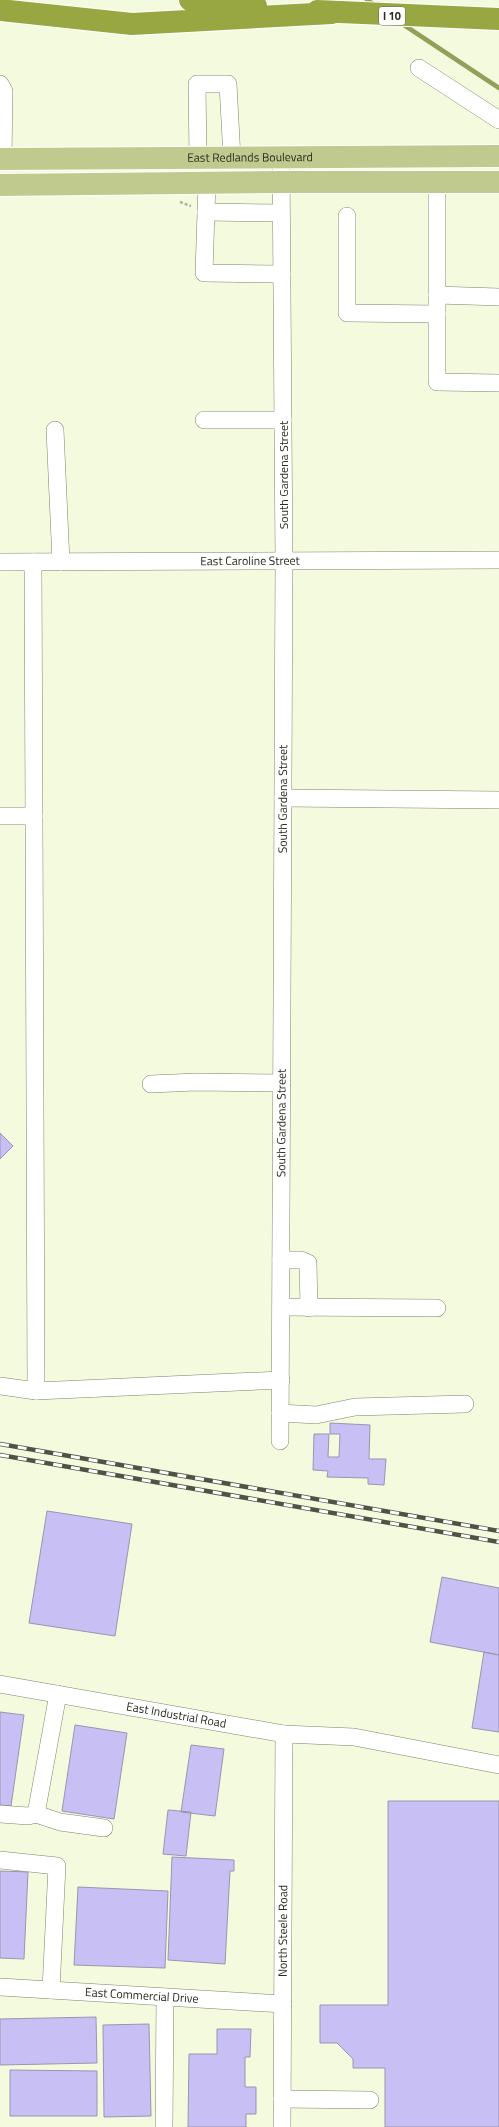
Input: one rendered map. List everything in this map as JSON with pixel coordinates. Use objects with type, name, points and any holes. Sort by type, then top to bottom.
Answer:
[{"type":"highway","name":"I 10","points":[[190,0],[332,13],[499,19]]},
{"type":"highway","points":[[0,10],[25,14]]},
{"type":"highway","points":[[0,13],[132,24],[332,13]]},
{"type":"main road","name":"East Redlands Boulevard","points":[[2,160],[499,156]]},
{"type":"main road","name":"East Redlands Boulevard","points":[[0,185],[207,182],[499,182]]},
{"type":"street","points":[[419,68],[499,120]]},
{"type":"street","points":[[0,84],[4,91],[2,160]]},
{"type":"street","points":[[198,158],[197,84],[228,84],[232,158]]},
{"type":"street","name":"South Gardena Street","points":[[280,1441],[282,1307],[284,561],[281,158]]},
{"type":"street","points":[[207,182],[204,274],[282,274]]},
{"type":"street","points":[[438,182],[437,382],[499,383]]},
{"type":"street","points":[[206,212],[281,213]]},
{"type":"street","points":[[346,216],[346,313],[437,314]]},
{"type":"street","points":[[437,295],[499,296]]},
{"type":"street","points":[[204,420],[283,420]]},
{"type":"street","points":[[55,430],[61,562]]},
{"type":"street","name":"East Caroline Street","points":[[0,562],[499,560]]},
{"type":"street","points":[[33,562],[36,1391]]},
{"type":"street","points":[[283,798],[499,800]]},
{"type":"street","points":[[0,816],[34,816]]},
{"type":"street","points":[[151,1084],[196,1082],[282,1083]]},
{"type":"street","points":[[282,1260],[301,1260],[308,1263],[309,1308]]},
{"type":"street","points":[[282,1307],[438,1308]]},
{"type":"street","points":[[0,1386],[36,1391],[281,1380]]},
{"type":"street","points":[[280,1413],[316,1415],[355,1406],[466,1404]]},
{"type":"street","name":"East Industrial Road","points":[[0,1684],[284,1734],[354,1737],[499,1765]]},
{"type":"street","points":[[36,1814],[58,1694]]},
{"type":"street","name":"North Steele Road","points":[[282,2127],[284,1734]]},
{"type":"street","points":[[0,1814],[28,1816],[36,1814],[60,1822],[104,1828]]},
{"type":"street","points":[[0,1860],[57,1866],[51,1990]]},
{"type":"street","name":"East Commercial Drive","points":[[0,1987],[283,2004]]},
{"type":"street","points":[[164,2127],[165,1997]]},
{"type":"street","points":[[282,2099],[370,2100]]},
{"type":"building","points":[[0,1133],[13,1146],[0,1159]]},
{"type":"building","points":[[330,1423],[370,1425],[369,1459],[386,1459],[384,1485],[368,1484],[368,1478],[327,1477],[328,1471],[313,1470],[314,1434],[329,1434],[328,1457],[339,1457],[340,1434],[330,1434]]},
{"type":"building","points":[[47,1511],[132,1524],[115,1636],[29,1623]]},
{"type":"building","points":[[442,1577],[499,1588],[499,1655],[430,1642]]},
{"type":"building","points":[[484,1652],[499,1655],[499,1732],[472,1728]]},
{"type":"building","points":[[0,1712],[24,1715],[11,1806],[0,1805]]},
{"type":"building","points":[[75,1725],[127,1733],[114,1819],[62,1811]]},
{"type":"building","points":[[191,1745],[224,1749],[215,1816],[181,1812]]},
{"type":"building","points":[[388,1801],[499,1801],[499,2127],[385,2127],[385,2068],[353,2068],[353,2059],[337,2043],[320,2043],[320,2005],[388,2005]]},
{"type":"building","points":[[168,1810],[191,1812],[186,1856],[163,1854]]},
{"type":"building","points":[[172,1857],[234,1860],[234,1871],[230,1871],[225,1964],[168,1960]]},
{"type":"building","points":[[0,1871],[28,1872],[24,1959],[0,1958]]},
{"type":"building","points":[[78,1887],[168,1891],[165,1968],[74,1965]]},
{"type":"building","points":[[96,2017],[97,2063],[0,2065],[0,2019]]},
{"type":"building","points":[[149,2024],[151,2116],[104,2117],[103,2025]]},
{"type":"building","points":[[217,2029],[251,2029],[250,2057],[245,2057],[245,2087],[256,2087],[256,2114],[246,2114],[246,2127],[188,2127],[189,2054],[217,2054]]},
{"type":"building","points":[[10,2070],[97,2071],[97,2116],[10,2116]]},
{"type":"waterway","points":[[367,0],[375,5]]},
{"type":"waterway","points":[[401,23],[499,88]]},
{"type":"railway","points":[[0,1444],[499,1531]]},
{"type":"railway","points":[[0,1455],[499,1542]]}]
